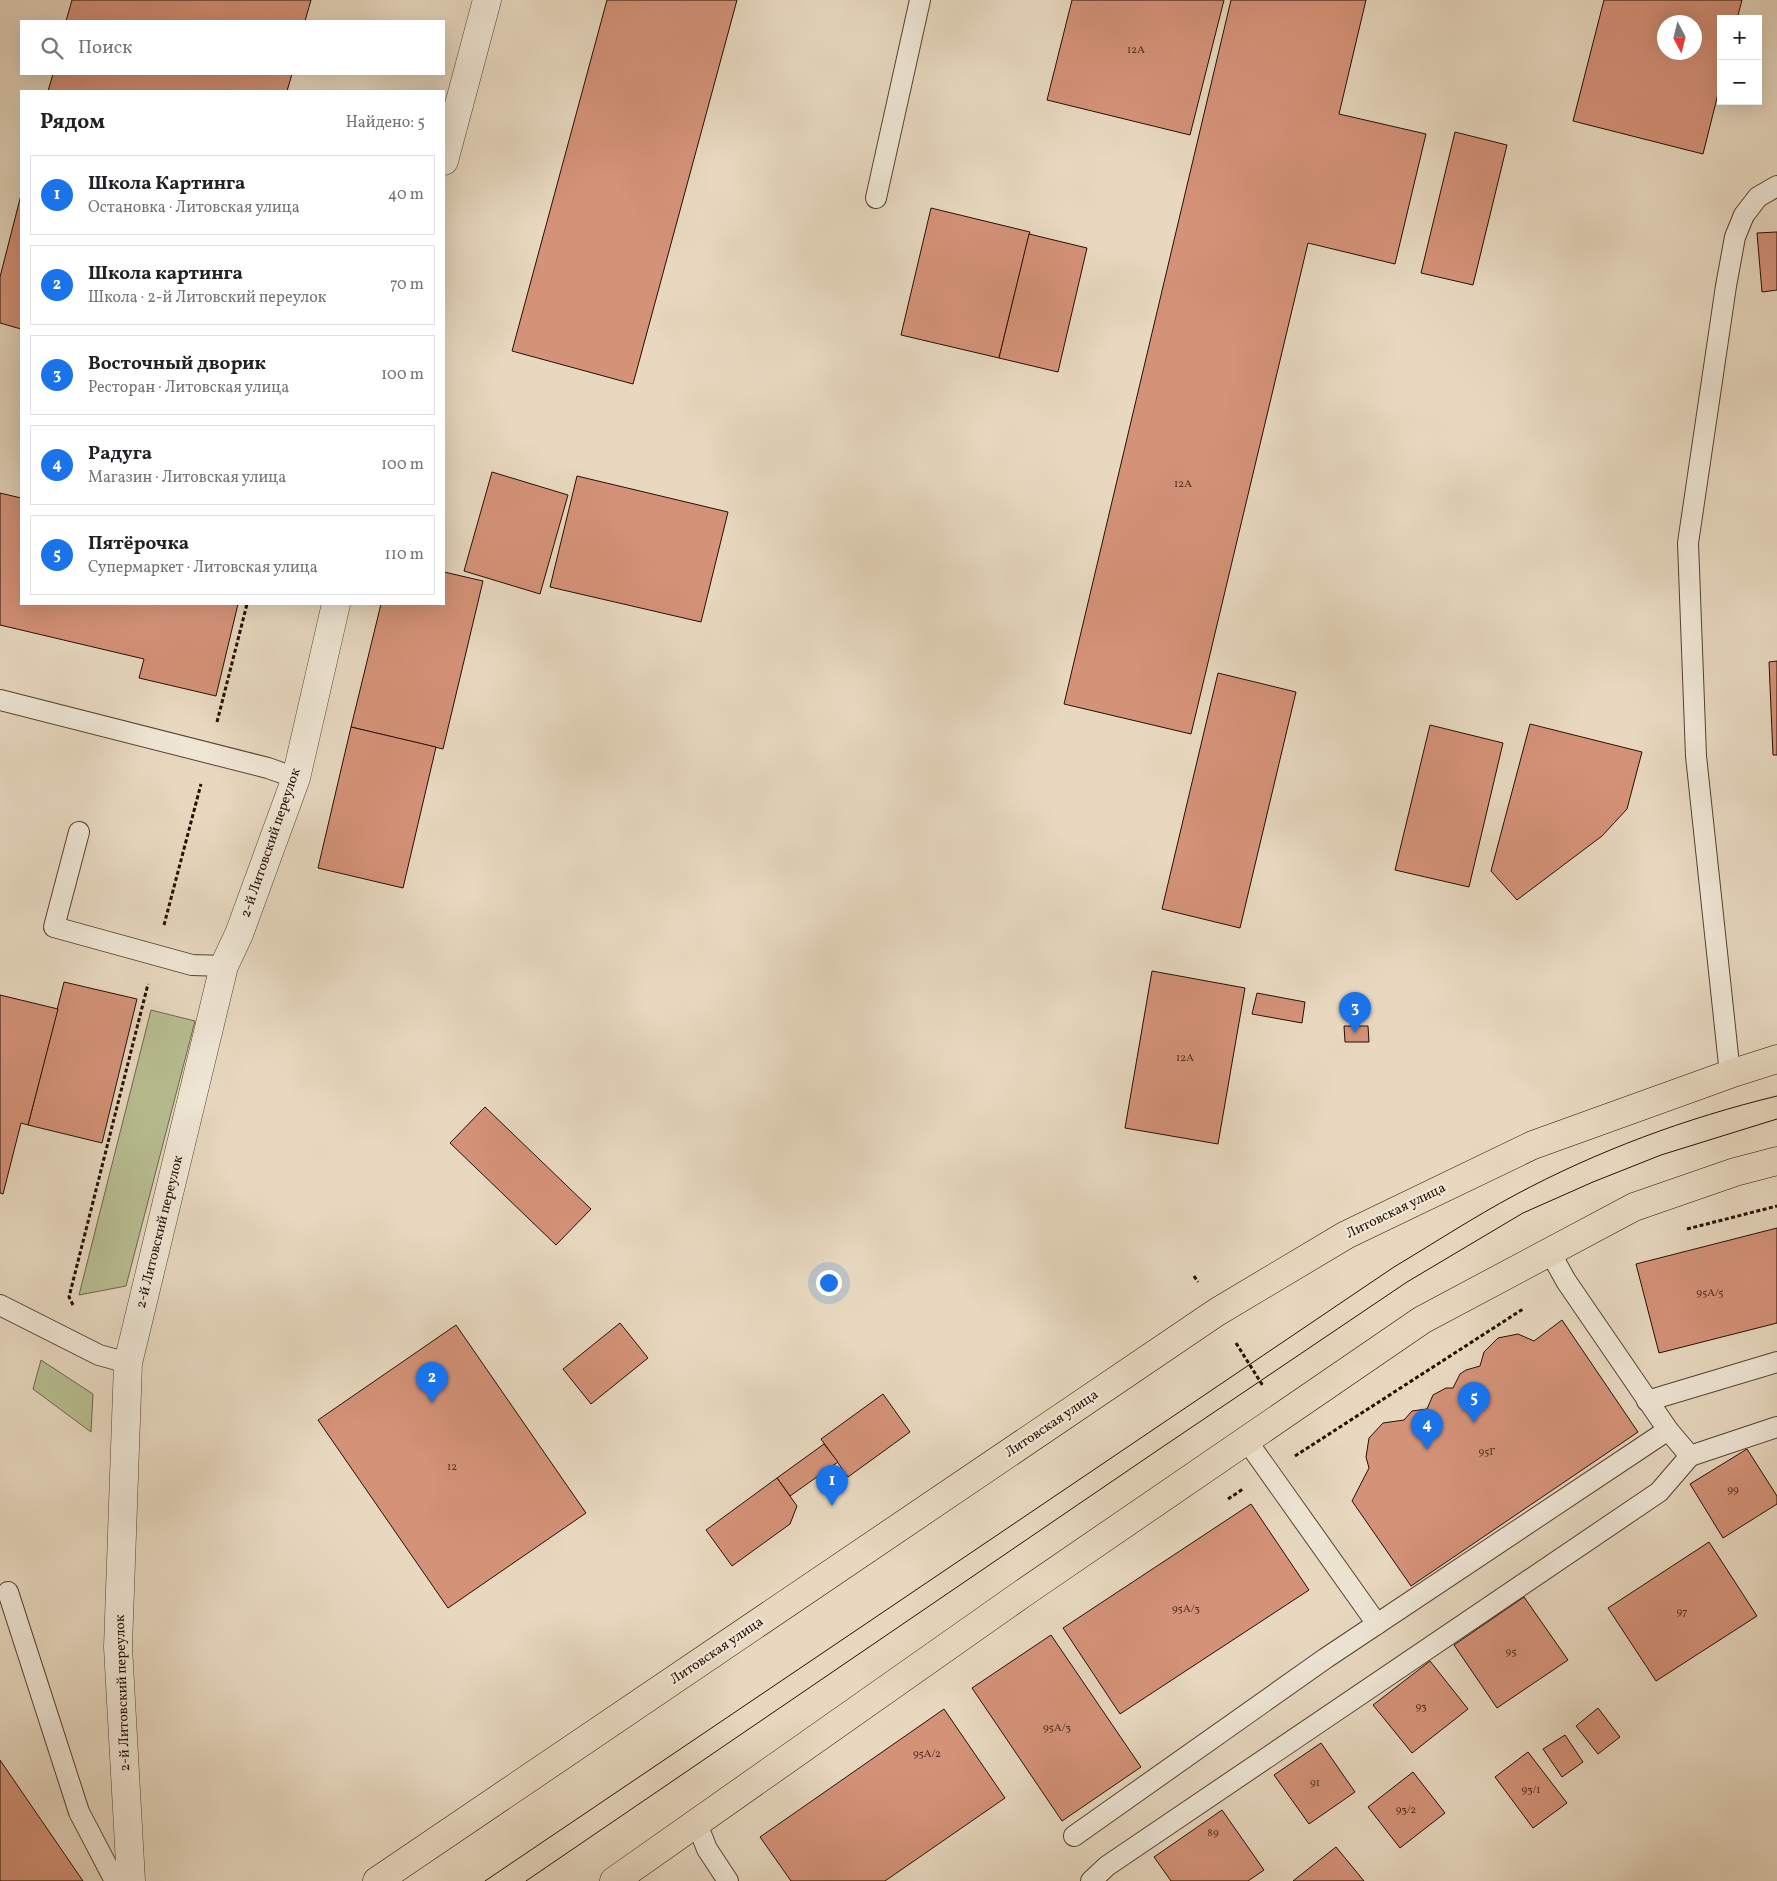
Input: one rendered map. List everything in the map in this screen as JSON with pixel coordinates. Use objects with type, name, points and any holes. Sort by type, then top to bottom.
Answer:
[{"type":"main road","name":"Литовская улица","points":[[377,1881],[1217,1312],[1346,1235],[1533,1145],[1777,1059]]},
{"type":"main road","points":[[614,1881],[1022,1594],[1422,1320],[1634,1207],[1735,1172],[1777,1161]]},
{"type":"street","points":[[445,156],[487,0]]},
{"type":"street","name":"2-й Литовский переулок","points":[[131,1881],[118,1647],[128,1364],[224,966],[239,934],[296,778],[336,605]]},
{"type":"lane","points":[[876,198],[920,0]]},
{"type":"lane","points":[[1730,1074],[1696,756],[1688,543],[1735,237],[1744,215],[1758,197],[1777,186]]},
{"type":"lane","points":[[0,700],[268,768],[296,778]]},
{"type":"lane","points":[[79,832],[54,927],[192,965],[224,966]]},
{"type":"lane","points":[[1550,1252],[1566,1281],[1647,1401],[1690,1456]]},
{"type":"lane","points":[[0,1305],[99,1355],[128,1364]]},
{"type":"lane","points":[[1647,1401],[1777,1362]]},
{"type":"lane","points":[[1091,1881],[1107,1866],[1659,1492],[1690,1456],[1777,1427]]},
{"type":"lane","points":[[1074,1836],[1326,1658],[1668,1430]]},
{"type":"lane","points":[[1247,1441],[1377,1624]]},
{"type":"lane","points":[[8,1592],[79,1812],[115,1881]]},
{"type":"lane","points":[[697,1824],[707,1849],[728,1881]]},
{"type":"path","points":[[1684,1230],[1777,1206]]},
{"type":"path","points":[[1194,1276],[1304,1450]]},
{"type":"path","points":[[1220,1504],[1566,1281]]},
{"type":"green space","points":[[151,1010],[195,1021],[126,1286],[79,1295]]},
{"type":"green space","points":[[41,1360],[93,1394],[91,1432],[33,1389]]},
{"type":"building","points":[[72,0],[311,0],[305,20],[66,20]]},
{"type":"building","points":[[607,0],[737,0],[633,384],[512,351]]},
{"type":"building","points":[[1072,0],[1224,0],[1190,135],[1047,100]]},
{"type":"building","points":[[1231,0],[1366,0],[1339,114],[1426,134],[1395,264],[1308,243],[1191,734],[1064,704]]},
{"type":"building","points":[[1604,0],[1742,0],[1738,15],[1717,15],[1717,98],[1703,154],[1573,121]]},
{"type":"building","points":[[53,75],[292,75],[287,90],[48,90]]},
{"type":"building","points":[[1455,132],[1507,145],[1473,285],[1421,273]]},
{"type":"building","points":[[20,199],[20,329],[0,323],[0,277]]},
{"type":"building","points":[[931,208],[1030,232],[999,358],[901,335]]},
{"type":"building","points":[[1777,232],[1777,290],[1762,292],[1757,233]]},
{"type":"building","points":[[1029,234],[1087,248],[1058,372],[999,358]]},
{"type":"building","points":[[492,472],[568,495],[540,594],[464,571]]},
{"type":"building","points":[[577,476],[728,512],[701,622],[550,587]]},
{"type":"building","points":[[0,493],[20,498],[20,605],[238,605],[216,696],[139,678],[144,659],[0,625]]},
{"type":"building","points":[[445,572],[483,581],[443,749],[351,727],[381,605],[445,605]]},
{"type":"building","points":[[1777,661],[1777,755],[1773,755],[1769,662]]},
{"type":"building","points":[[1218,673],[1296,692],[1240,928],[1162,909]]},
{"type":"building","points":[[1530,724],[1642,752],[1627,809],[1602,836],[1517,900],[1491,871]]},
{"type":"building","points":[[1430,725],[1503,743],[1469,887],[1395,870]]},
{"type":"building","points":[[351,727],[436,747],[403,888],[318,868]]},
{"type":"building","points":[[1152,971],[1245,988],[1218,1144],[1125,1128]]},
{"type":"building","points":[[64,982],[137,999],[102,1143],[28,1125]]},
{"type":"building","points":[[1257,993],[1305,1002],[1302,1023],[1252,1014]]},
{"type":"building","points":[[0,995],[58,1009],[28,1125],[21,1123],[3,1194],[0,1193]]},
{"type":"building","points":[[1344,1026],[1368,1026],[1369,1042],[1345,1042]]},
{"type":"building","points":[[485,1107],[591,1209],[556,1245],[450,1143]]},
{"type":"building","points":[[1777,1228],[1777,1323],[1659,1353],[1636,1264]]},
{"type":"building","points":[[1562,1320],[1638,1432],[1411,1586],[1352,1501],[1369,1468],[1366,1457],[1369,1438],[1383,1423],[1404,1420],[1412,1411],[1427,1409],[1433,1395],[1446,1388],[1453,1388],[1460,1374],[1480,1366],[1484,1352],[1498,1338],[1518,1334],[1534,1341]]},
{"type":"building","points":[[620,1323],[648,1358],[591,1404],[563,1369]]},
{"type":"building","points":[[456,1325],[586,1513],[448,1608],[318,1420]]},
{"type":"building","points":[[883,1394],[910,1432],[848,1477],[821,1439]]},
{"type":"building","points":[[824,1444],[838,1462],[790,1496],[777,1478]]},
{"type":"building","points":[[1747,1449],[1777,1496],[1777,1504],[1723,1538],[1690,1484]]},
{"type":"building","points":[[777,1478],[797,1506],[790,1524],[732,1566],[706,1530]]},
{"type":"building","points":[[1251,1504],[1309,1590],[1120,1714],[1063,1628]]},
{"type":"building","points":[[1709,1542],[1757,1616],[1656,1681],[1608,1608]]},
{"type":"building","points":[[1524,1597],[1568,1660],[1497,1708],[1454,1645]]},
{"type":"building","points":[[1051,1635],[1141,1767],[1062,1821],[972,1688]]},
{"type":"building","points":[[1430,1661],[1468,1709],[1412,1753],[1373,1705]]},
{"type":"building","points":[[1598,1708],[1620,1737],[1598,1754],[1576,1726]]},
{"type":"building","points":[[944,1709],[1005,1798],[885,1881],[791,1881],[760,1837]]},
{"type":"building","points":[[1565,1735],[1583,1762],[1562,1777],[1543,1749]]},
{"type":"building","points":[[1321,1743],[1355,1792],[1309,1824],[1274,1775]]},
{"type":"building","points":[[1528,1752],[1567,1803],[1533,1828],[1495,1777]]},
{"type":"building","points":[[0,1760],[48,1830],[83,1881],[0,1881]]},
{"type":"building","points":[[1413,1772],[1445,1813],[1400,1848],[1368,1807]]},
{"type":"building","points":[[1222,1810],[1264,1870],[1248,1881],[1171,1881],[1154,1857]]},
{"type":"building","points":[[1336,1847],[1364,1881],[1293,1881]]},
{"type":"tram line","points":[[485,1881],[1394,1267],[1454,1230],[1546,1179],[1610,1150],[1676,1125],[1777,1096]]},
{"type":"tram line","points":[[526,1881],[1407,1282],[1523,1213],[1593,1182],[1661,1155],[1777,1119]]},
{"type":"place","name":"Восточный дворик","points":[[1355,1033]]},
{"type":"place","name":"Школа картинга","points":[[432,1403]]},
{"type":"place","name":"Пятёрочка","points":[[1474,1423]]},
{"type":"place","name":"Радуга","points":[[1427,1450]]},
{"type":"place","name":"Школа Картинга","points":[[832,1506]]}]
